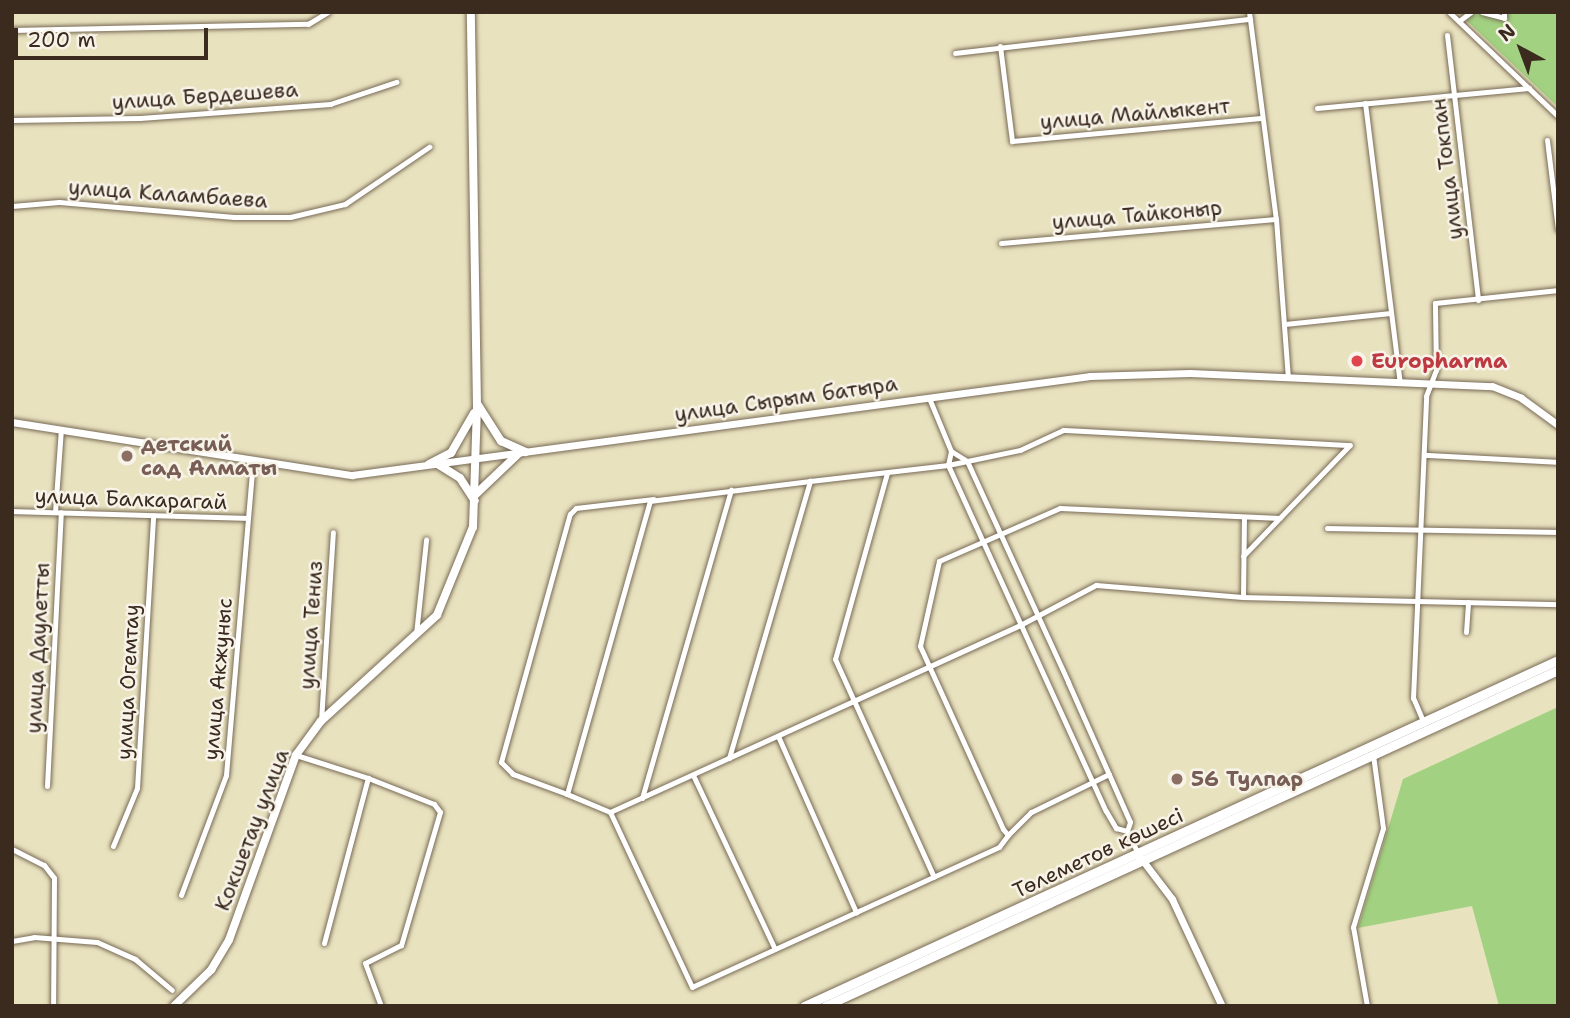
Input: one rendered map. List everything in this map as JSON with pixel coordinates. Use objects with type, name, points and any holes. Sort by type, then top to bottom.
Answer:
[{"type":"main road","name":"Кокшетау улица","points":[[174,1006],[211,970],[229,940],[296,755],[321,721],[437,615],[473,527],[477,404],[471,12]]},
{"type":"main road","points":[[433,463],[460,478],[476,498],[522,453],[494,433],[477,404]]},
{"type":"main road","points":[[433,463],[445,458],[458,444],[477,404]]},
{"type":"main road","name":"Төлеметов көшесі","points":[[804,1006],[1258,803],[1423,721],[1558,660]]},
{"type":"main road","name":"Төлеметов көшесі","points":[[1258,803],[1373,755],[1558,670]]},
{"type":"main road","name":"Төлеметов көшесі","points":[[825,1006],[1140,857]]},
{"type":"street","points":[[12,30],[309,24],[328,12]]},
{"type":"street","points":[[1449,12],[1558,116]]},
{"type":"street","points":[[1458,21],[1471,12]]},
{"type":"street","points":[[1482,12],[1504,18],[1504,12]]},
{"type":"street","points":[[955,53],[1249,16],[1276,219],[1288,377]]},
{"type":"street","name":"улица Токпан","points":[[1447,35],[1478,300]]},
{"type":"street","name":"улица Майлыкент","points":[[1000,46],[1012,141],[1261,118]]},
{"type":"street","name":"улица Бердешева","points":[[12,120],[140,118],[330,104],[396,82]]},
{"type":"street","points":[[1317,108],[1529,88]]},
{"type":"street","points":[[1365,103],[1400,383]]},
{"type":"street","points":[[1547,140],[1558,229]]},
{"type":"street","name":"улица Каламбаева","points":[[12,206],[59,202],[234,217],[290,218],[345,204],[429,147]]},
{"type":"street","name":"улица Тайконыр","points":[[1001,243],[1276,219]]},
{"type":"street","points":[[1423,721],[1413,698],[1426,455],[1426,397],[1436,370],[1435,303],[1558,290]]},
{"type":"street","points":[[1285,324],[1390,313]]},
{"type":"street","name":"улица Сырым батыра","points":[[12,422],[352,475],[1090,376],[1190,373],[1431,384],[1506,391],[1558,425]]},
{"type":"street","points":[[929,398],[951,451],[948,465],[982,541],[1116,828],[1127,831]]},
{"type":"street","name":"улица Даулетты","points":[[47,786],[61,429]]},
{"type":"street","points":[[1109,774],[1031,813],[999,847],[692,987],[610,812],[513,774],[501,762],[570,514],[576,508],[948,465],[1020,450],[1063,430],[1350,445],[1243,556]]},
{"type":"street","points":[[951,451],[967,461],[1130,822],[1127,831],[1140,857],[1172,899],[1222,1006]]},
{"type":"street","points":[[1426,455],[1558,462]]},
{"type":"street","name":"улица Акжуныс","points":[[181,895],[226,775],[253,459]]},
{"type":"street","points":[[887,472],[834,655],[934,877]]},
{"type":"street","points":[[729,758],[810,481]]},
{"type":"street","points":[[642,798],[731,490]]},
{"type":"street","points":[[567,794],[653,499]]},
{"type":"street","points":[[1008,835],[927,666],[920,643],[939,561],[1060,509],[1280,518]]},
{"type":"street","name":"улица Балкарагай","points":[[12,511],[248,518]]},
{"type":"street","name":"улица Огемтау","points":[[113,846],[137,788],[153,515]]},
{"type":"street","points":[[1243,597],[1244,517]]},
{"type":"street","points":[[1328,528],[1558,532]]},
{"type":"street","name":"улица Тениз","points":[[321,721],[333,532]]},
{"type":"street","points":[[416,637],[426,540]]},
{"type":"street","points":[[610,812],[1022,624],[1096,586],[1243,597],[1558,604]]},
{"type":"street","points":[[1466,632],[1468,602]]},
{"type":"street","points":[[778,736],[856,912]]},
{"type":"street","points":[[296,755],[368,778],[434,804],[440,812],[401,945],[365,963],[381,1006]]},
{"type":"street","points":[[1367,1006],[1353,927],[1383,828],[1373,755]]},
{"type":"street","points":[[693,775],[775,949]]},
{"type":"street","points":[[324,943],[368,778]]},
{"type":"street","points":[[12,849],[44,865],[54,878],[56,939],[53,1006]]},
{"type":"street","points":[[12,941],[56,939],[97,942],[135,958],[172,990]]},
{"type":"green space","points":[[1458,12],[1558,12],[1558,107],[1463,17]]},
{"type":"green space","points":[[1558,707],[1558,1006],[1499,1006],[1472,906],[1358,928],[1403,779]]},
{"type":"place","name":"Europharma","points":[[1357,361]]},
{"type":"place","name":"детский сад Алматы","points":[[127,456]]},
{"type":"place","name":"56 Тулпар","points":[[1177,779]]}]
